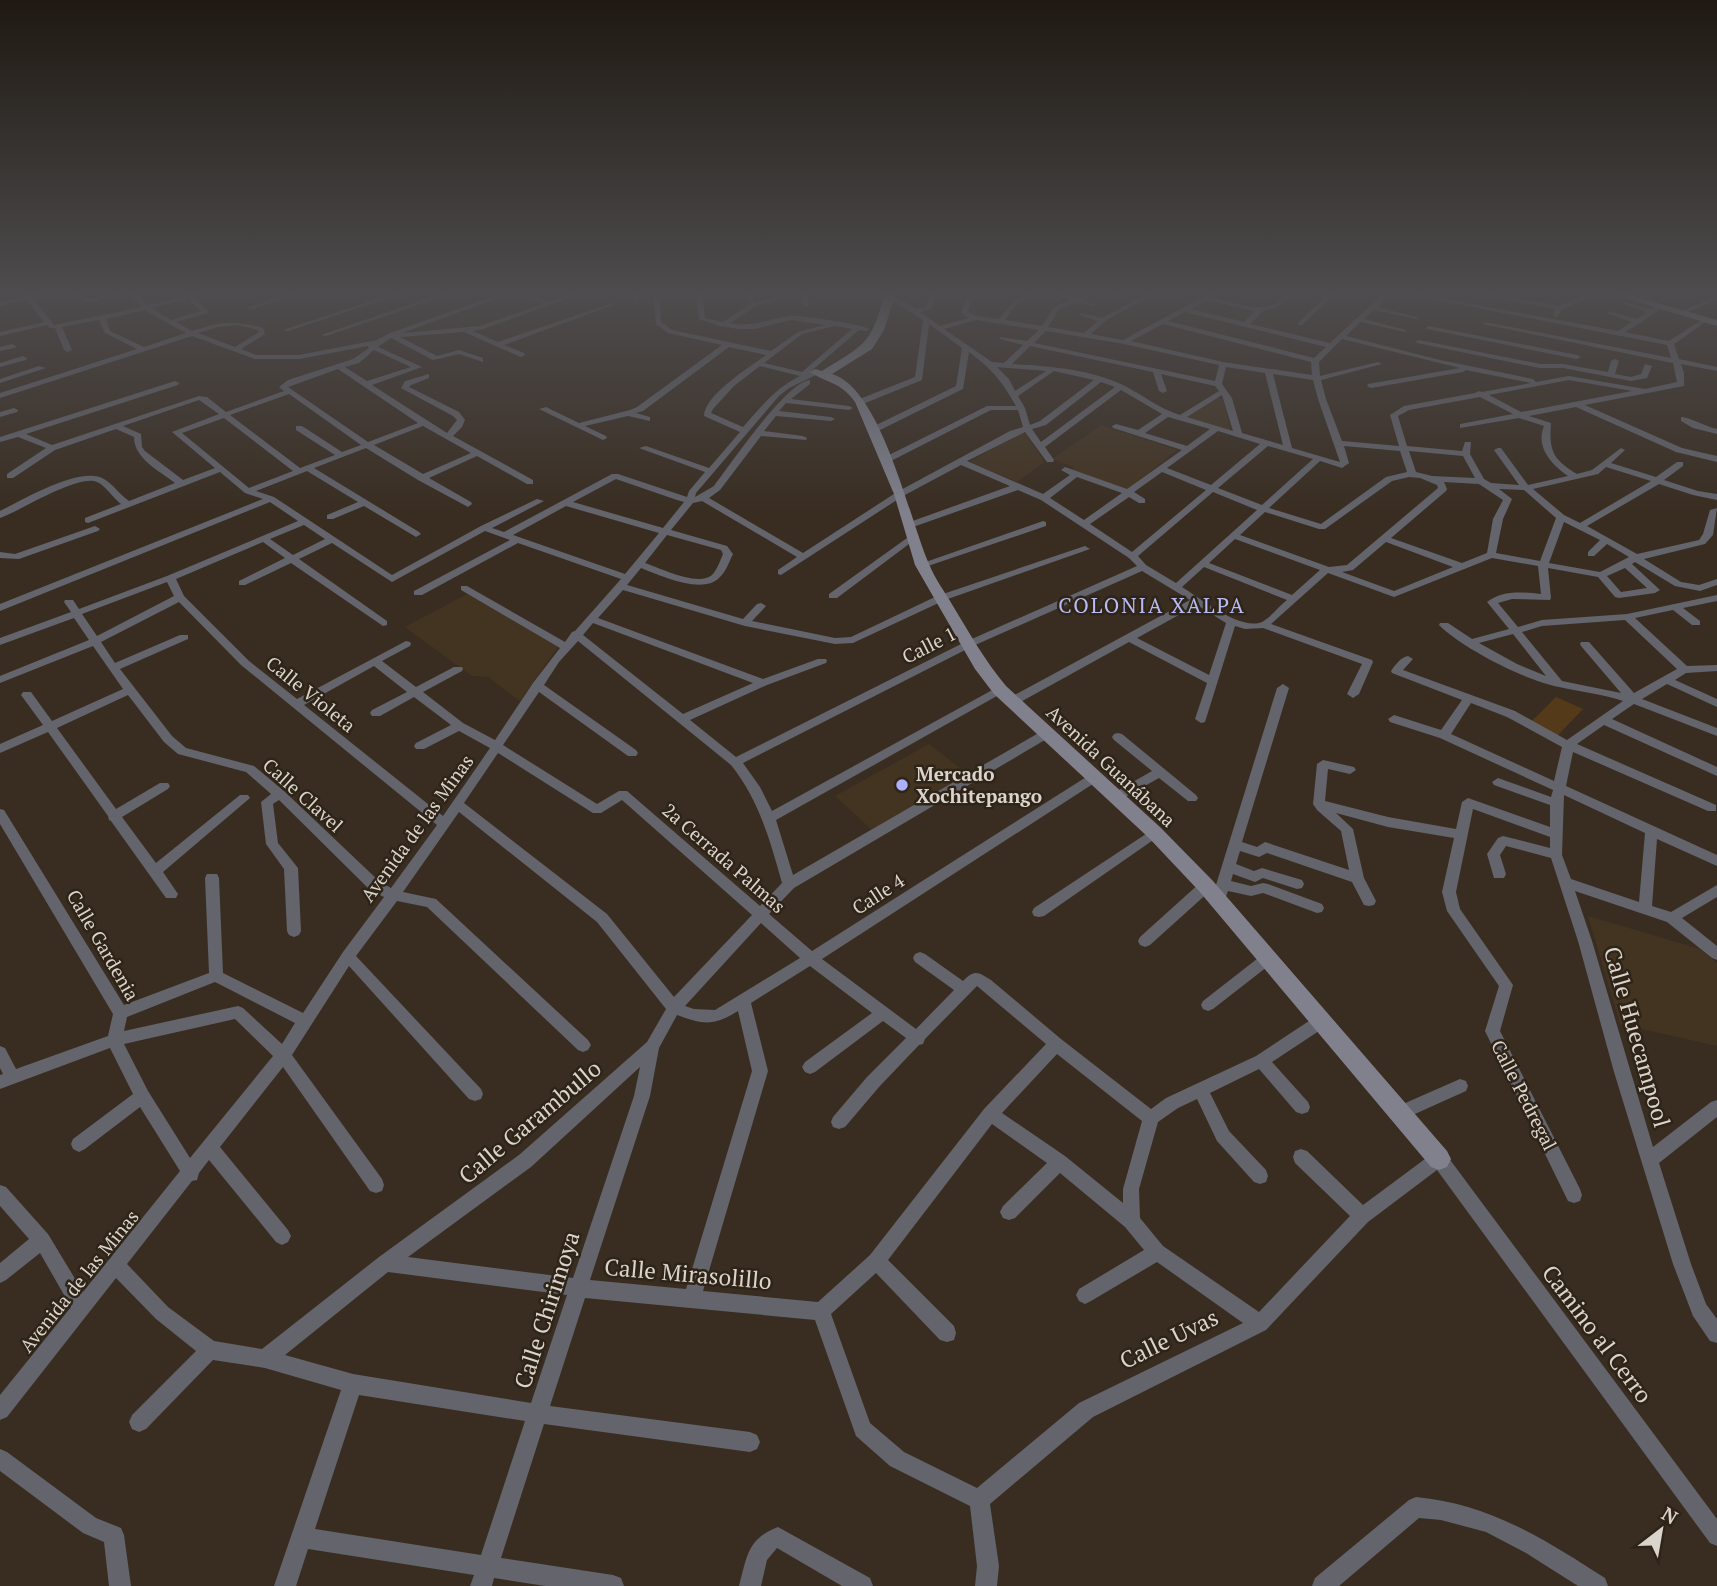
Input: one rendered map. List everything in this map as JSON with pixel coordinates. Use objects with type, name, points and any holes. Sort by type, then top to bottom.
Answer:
[{"type":"street","points":[[0,397],[92,366]]},
{"type":"street","points":[[579,426],[604,417],[630,414],[640,409],[698,366]]},
{"type":"street","points":[[745,431],[707,414],[709,408],[731,384],[757,366]]},
{"type":"street","points":[[770,366],[812,374]]},
{"type":"street","name":"Avenida de las Minas","points":[[0,1410],[191,1174],[283,1055],[348,956],[458,805],[537,685],[576,634],[667,530],[696,500],[717,488],[784,400],[824,366]]},
{"type":"street","name":"Avenida de las Minas","points":[[696,500],[692,493],[776,394],[786,386],[829,366]]},
{"type":"street","points":[[784,400],[854,405],[913,383],[919,378],[920,366]]},
{"type":"street","points":[[873,430],[960,387],[963,366]]},
{"type":"street","points":[[992,366],[1015,394],[1027,428],[1050,460]]},
{"type":"street","points":[[1018,366],[1053,369],[1100,379],[1121,387],[1167,414],[1335,465],[1345,463],[1340,443],[1314,378],[1315,366]]},
{"type":"street","points":[[1136,366],[1220,388],[1228,398],[1239,436]]},
{"type":"street","points":[[1181,418],[1220,388],[1223,366]]},
{"type":"street","points":[[1235,366],[1314,378],[1370,366]]},
{"type":"street","points":[[1458,366],[1540,383]]},
{"type":"street","points":[[1540,366],[1574,368],[1639,379],[1644,376],[1648,366]]},
{"type":"street","points":[[1610,376],[1613,366]]},
{"type":"street","points":[[1463,426],[1681,384],[1678,366]]},
{"type":"street","points":[[530,482],[447,437],[340,367],[176,432],[248,491],[271,499],[391,579],[540,500]]},
{"type":"street","points":[[366,384],[418,367]]},
{"type":"street","points":[[0,380],[42,368]]},
{"type":"street","points":[[1574,368],[1578,379]]},
{"type":"street","points":[[1015,394],[1053,369]]},
{"type":"street","points":[[1371,386],[1470,369]]},
{"type":"street","points":[[1156,370],[1163,391]]},
{"type":"street","points":[[1269,372],[1288,450]]},
{"type":"street","name":"Avenida Guanábana","points":[[812,374],[850,388],[854,405],[873,430],[900,494],[922,565],[969,645],[1006,696],[1155,833],[1206,886],[1222,893],[1268,959],[1439,1159]]},
{"type":"street","points":[[426,376],[404,386],[456,414],[461,420],[447,437]]},
{"type":"street","points":[[781,572],[900,494],[1027,428],[1043,423],[1100,379]]},
{"type":"street","points":[[1412,474],[1401,448],[1401,433],[1394,415],[1407,408],[1479,393],[1578,379],[1645,391]]},
{"type":"street","points":[[0,440],[175,383]]},
{"type":"street","points":[[1040,446],[1121,387]]},
{"type":"street","points":[[287,388],[366,445],[468,504]]},
{"type":"street","points":[[1479,393],[1522,416],[1548,425],[1543,432],[1544,444],[1575,476]]},
{"type":"street","points":[[10,476],[52,448],[199,398],[304,469],[416,534]]},
{"type":"street","points":[[1576,404],[1679,450],[1717,459]]},
{"type":"street","points":[[886,460],[990,408],[1021,408]]},
{"type":"street","points":[[543,409],[603,438]]},
{"type":"street","points":[[0,415],[14,410]]},
{"type":"street","points":[[774,412],[831,419]]},
{"type":"street","points":[[630,414],[647,419]]},
{"type":"street","points":[[1139,433],[1167,414]]},
{"type":"street","points":[[1684,419],[1696,426],[1717,432]]},
{"type":"street","points":[[248,491],[424,423]]},
{"type":"street","points":[[116,426],[138,436],[138,447],[142,453],[182,484]]},
{"type":"street","points":[[1116,426],[1188,449]]},
{"type":"street","points":[[299,428],[341,455]]},
{"type":"street","points":[[1085,524],[1216,429]]},
{"type":"street","points":[[758,433],[803,438]]},
{"type":"street","points":[[19,434],[52,448]]},
{"type":"street","points":[[1340,443],[1466,454]]},
{"type":"street","points":[[1132,555],[1265,444]]},
{"type":"street","points":[[1468,444],[1466,454],[1480,481]]},
{"type":"street","points":[[643,448],[711,471]]},
{"type":"street","points":[[1497,450],[1526,488],[1561,517],[1606,539],[1655,590],[1619,595],[1601,575]]},
{"type":"street","points":[[1491,486],[1526,488],[1595,472],[1621,450]]},
{"type":"street","points":[[421,478],[477,453]]},
{"type":"street","points":[[1177,587],[1317,460]]},
{"type":"street","points":[[962,462],[1044,498],[1132,555],[1143,568],[1231,622],[1245,626],[1264,625],[1368,662],[1353,694]]},
{"type":"street","points":[[1606,464],[1717,497]]},
{"type":"street","points":[[1581,526],[1681,464]]},
{"type":"street","points":[[88,520],[220,469]]},
{"type":"street","points":[[1161,469],[1314,526],[1329,525],[1389,479],[1400,474],[1432,479],[1480,481],[1508,499],[1498,519],[1491,555]]},
{"type":"street","points":[[1065,470],[1129,493],[1142,501]]},
{"type":"street","points":[[1044,498],[1076,474]]},
{"type":"street","points":[[504,536],[615,476],[696,500],[803,557]]},
{"type":"street","points":[[0,515],[44,493],[94,477],[127,504]]},
{"type":"street","points":[[1264,625],[1291,598],[1326,570],[1350,568],[1386,539],[1443,489],[1441,484],[1432,479]]},
{"type":"street","points":[[833,596],[912,530],[1020,486]]},
{"type":"street","points":[[3,605],[271,499]]},
{"type":"street","points":[[330,517],[364,503]]},
{"type":"street","points":[[565,503],[667,530],[724,548],[728,554],[713,578],[693,582],[638,564]]},
{"type":"street","points":[[1236,536],[1394,594],[1491,555],[1601,575],[1630,561],[1702,542],[1714,522],[1714,510]]},
{"type":"street","points":[[1559,684],[1492,602],[1501,597],[1517,595],[1546,598],[1543,565],[1561,517]]},
{"type":"street","points":[[0,642],[170,578],[306,521]]},
{"type":"street","points":[[922,565],[1044,524]]},
{"type":"street","points":[[484,528],[624,582],[745,623],[835,641],[853,640],[941,598],[1085,549]]},
{"type":"street","points":[[0,555],[16,556],[95,529]]},
{"type":"street","points":[[264,539],[383,623]]},
{"type":"street","points":[[242,583],[333,539]]},
{"type":"street","points":[[1386,539],[1463,567]]},
{"type":"street","points":[[1591,554],[1606,539]]},
{"type":"street","points":[[418,593],[515,541]]},
{"type":"street","points":[[1630,561],[1689,587],[1700,588],[1717,582]]},
{"type":"street","points":[[1204,564],[1291,598]]},
{"type":"street","name":"Calle 1","points":[[735,762],[969,645],[1143,568]]},
{"type":"street","name":"Calle Violeta","points":[[170,578],[180,597],[246,663],[444,824]]},
{"type":"street","points":[[464,587],[566,648]]},
{"type":"street","points":[[0,680],[94,642],[180,597]]},
{"type":"street","points":[[1469,643],[1542,623],[1627,617],[1716,598]]},
{"type":"street","points":[[770,818],[1006,696],[1129,638],[1196,601]]},
{"type":"street","name":"Calle Clavel","points":[[69,602],[94,642],[168,739],[182,751],[250,769],[375,886],[392,895]]},
{"type":"street","points":[[745,623],[761,606]]},
{"type":"street","points":[[1676,608],[1696,623]]},
{"type":"street","points":[[1627,617],[1684,670]]},
{"type":"street","points":[[591,619],[763,683]]},
{"type":"street","points":[[1201,719],[1231,622]]},
{"type":"street","points":[[1444,625],[1469,643],[1521,671],[1559,684],[1585,686],[1633,699],[1717,732]]},
{"type":"street","points":[[576,634],[735,762],[754,783],[770,818],[789,884]]},
{"type":"street","points":[[113,667],[184,637]]},
{"type":"street","points":[[1129,638],[1213,682]]},
{"type":"street","points":[[295,705],[406,644]]},
{"type":"street","points":[[1585,644],[1633,699]]},
{"type":"street","points":[[1408,659],[1396,671],[1511,714],[1568,745],[1712,808]]},
{"type":"street","points":[[374,661],[459,726],[498,747]]},
{"type":"street","points":[[683,719],[763,683],[822,661]]},
{"type":"street","points":[[1568,745],[1633,699],[1684,670],[1717,668]]},
{"type":"street","points":[[376,713],[458,669]]},
{"type":"street","points":[[1667,680],[1717,703]]},
{"type":"street","points":[[537,685],[632,754]]},
{"type":"street","points":[[1283,688],[1222,893],[1263,888],[1317,908]]},
{"type":"street","points":[[0,749],[130,690]]},
{"type":"street","points":[[27,695],[171,894]]},
{"type":"street","points":[[1444,735],[1469,697]]},
{"type":"street","points":[[1394,719],[1444,735],[1558,796],[1717,861]]},
{"type":"street","points":[[1603,720],[1717,772]]},
{"type":"street","points":[[420,746],[459,726]]},
{"type":"street","name":"Calle Garambullo","points":[[265,1359],[385,1263],[525,1161],[652,1047],[674,1008],[758,914],[789,884],[1046,734]]},
{"type":"street","points":[[1118,737],[1192,798]]},
{"type":"street","name":"Calle Huecampool","points":[[1568,745],[1558,796],[1556,855],[1585,941],[1649,1160],[1699,1310],[1717,1334]]},
{"type":"street","name":"2a Cerrada Palmas","points":[[498,747],[597,810],[623,794],[811,959],[918,1039]]},
{"type":"street","points":[[1318,804],[1323,764],[1350,770]]},
{"type":"street","points":[[1116,797],[1160,772]]},
{"type":"street","name":"Calle 4","points":[[674,1008],[694,1015],[717,1016],[1095,777]]},
{"type":"street","points":[[1498,782],[1558,796]]},
{"type":"street","points":[[113,817],[163,786]]},
{"type":"street","points":[[279,794],[267,802],[272,844],[290,868],[294,931]]},
{"type":"street","points":[[154,872],[244,798]]},
{"type":"street","name":"Calle Pedregal","points":[[1557,835],[1468,802],[1449,892],[1454,911],[1507,985],[1492,1031],[1574,1195]]},
{"type":"street","points":[[1318,804],[1388,822],[1461,834]]},
{"type":"street","points":[[1318,804],[1348,829],[1357,878],[1369,901]]},
{"type":"street","points":[[458,805],[602,918],[674,1008]]},
{"type":"street","name":"Calle Gardenia","points":[[0,813],[121,1013],[114,1040]]},
{"type":"street","points":[[1040,912],[1155,833]]},
{"type":"street","points":[[1645,907],[1651,833]]},
{"type":"street","points":[[1499,874],[1493,854],[1503,841],[1556,855]]},
{"type":"street","points":[[1237,845],[1259,852],[1265,847],[1357,878]]},
{"type":"street","points":[[1230,867],[1255,877],[1262,873],[1297,884]]},
{"type":"street","points":[[212,878],[216,976]]},
{"type":"street","points":[[1564,882],[1672,918],[1717,954]]},
{"type":"street","points":[[1145,941],[1206,886]]},
{"type":"street","points":[[1672,918],[1717,890]]},
{"type":"street","points":[[392,895],[431,903],[583,1045]]},
{"type":"street","points":[[348,956],[475,1094]]},
{"type":"street","points":[[920,958],[964,989]]},
{"type":"street","points":[[1208,1005],[1268,959]]},
{"type":"street","points":[[121,1013],[216,976],[305,1021]]},
{"type":"street","points":[[839,1122],[873,1082],[975,978],[986,984],[1056,1044],[1151,1118]]},
{"type":"street","points":[[692,1298],[760,1071],[743,999]]},
{"type":"street","points":[[0,1053],[6,1079],[114,1040],[238,1012],[283,1055],[376,1185]]},
{"type":"street","points":[[810,1068],[884,1012]]},
{"type":"street","points":[[1131,1221],[1131,1189],[1151,1118],[1172,1103],[1261,1061],[1320,1022]]},
{"type":"street","points":[[114,1040],[142,1096],[191,1174]]},
{"type":"street","points":[[986,1586],[988,1566],[979,1500],[897,1459],[863,1429],[821,1311],[876,1261],[990,1114],[1056,1044]]},
{"type":"street","name":"Calle Chirimoya","points":[[484,1577],[642,1096],[652,1047]]},
{"type":"street","points":[[1261,1061],[1302,1107]]},
{"type":"street","points":[[1400,1113],[1460,1086]]},
{"type":"street","points":[[1200,1089],[1223,1136],[1260,1176]]},
{"type":"street","points":[[79,1144],[142,1096]]},
{"type":"street","points":[[1649,1160],[1717,1107]]},
{"type":"street","points":[[990,1114],[1059,1162],[1131,1221],[1157,1252],[1260,1324]]},
{"type":"street","points":[[210,1149],[282,1236]]},
{"type":"street","points":[[1301,1157],[1362,1216]]},
{"type":"street","name":"Calle Uvas","points":[[979,1500],[1086,1410],[1260,1324],[1362,1216],[1439,1159]]},
{"type":"street","name":"Camino al Cerro","points":[[1439,1159],[1717,1536]]},
{"type":"street","points":[[1009,1212],[1059,1162]]},
{"type":"street","points":[[0,1193],[42,1240],[81,1307]]},
{"type":"street","points":[[0,1274],[42,1240]]},
{"type":"street","points":[[1085,1294],[1157,1252]]},
{"type":"street","points":[[876,1261],[947,1333]]},
{"type":"street","name":"Calle Mirasolillo","points":[[385,1263],[579,1288],[821,1311]]},
{"type":"street","points":[[116,1264],[162,1312],[210,1350],[265,1359],[353,1384],[539,1414],[750,1442]]},
{"type":"street","points":[[139,1422],[210,1350]]},
{"type":"street","points":[[285,1586],[353,1384]]},
{"type":"street","points":[[0,1459],[90,1526],[114,1535],[120,1586]]},
{"type":"street","points":[[1324,1586],[1416,1507],[1446,1508],[1522,1537],[1597,1586]]},
{"type":"street","points":[[300,1537],[484,1577],[613,1586]]},
{"type":"street","points":[[750,1586],[762,1545],[769,1539],[778,1537],[862,1586]]},
{"type":"shaded area","points":[[1215,397],[1223,399],[1231,431],[1186,417]]},
{"type":"shaded area","points":[[1101,425],[1177,450],[1127,490],[1071,470],[1074,467],[1052,459]]},
{"type":"shaded area","points":[[1023,431],[1045,462],[1017,482],[970,462]]},
{"type":"shaded area","points":[[469,593],[558,647],[520,701],[488,677],[472,676],[405,627]]},
{"type":"shaded area","points":[[1556,697],[1583,709],[1557,736],[1530,723]]},
{"type":"shaded area","name":"Mercado Xochitepango","points":[[929,744],[969,775],[872,830],[835,796]]},
{"type":"shaded area","points":[[1588,916],[1700,949],[1717,963],[1717,1046],[1620,1024]]},
{"type":"place","name":"Mercado Xochitepango","points":[[902,785]]},
{"type":"district","name":"COLONIA XALPA","points":[[1152,606]]}]
